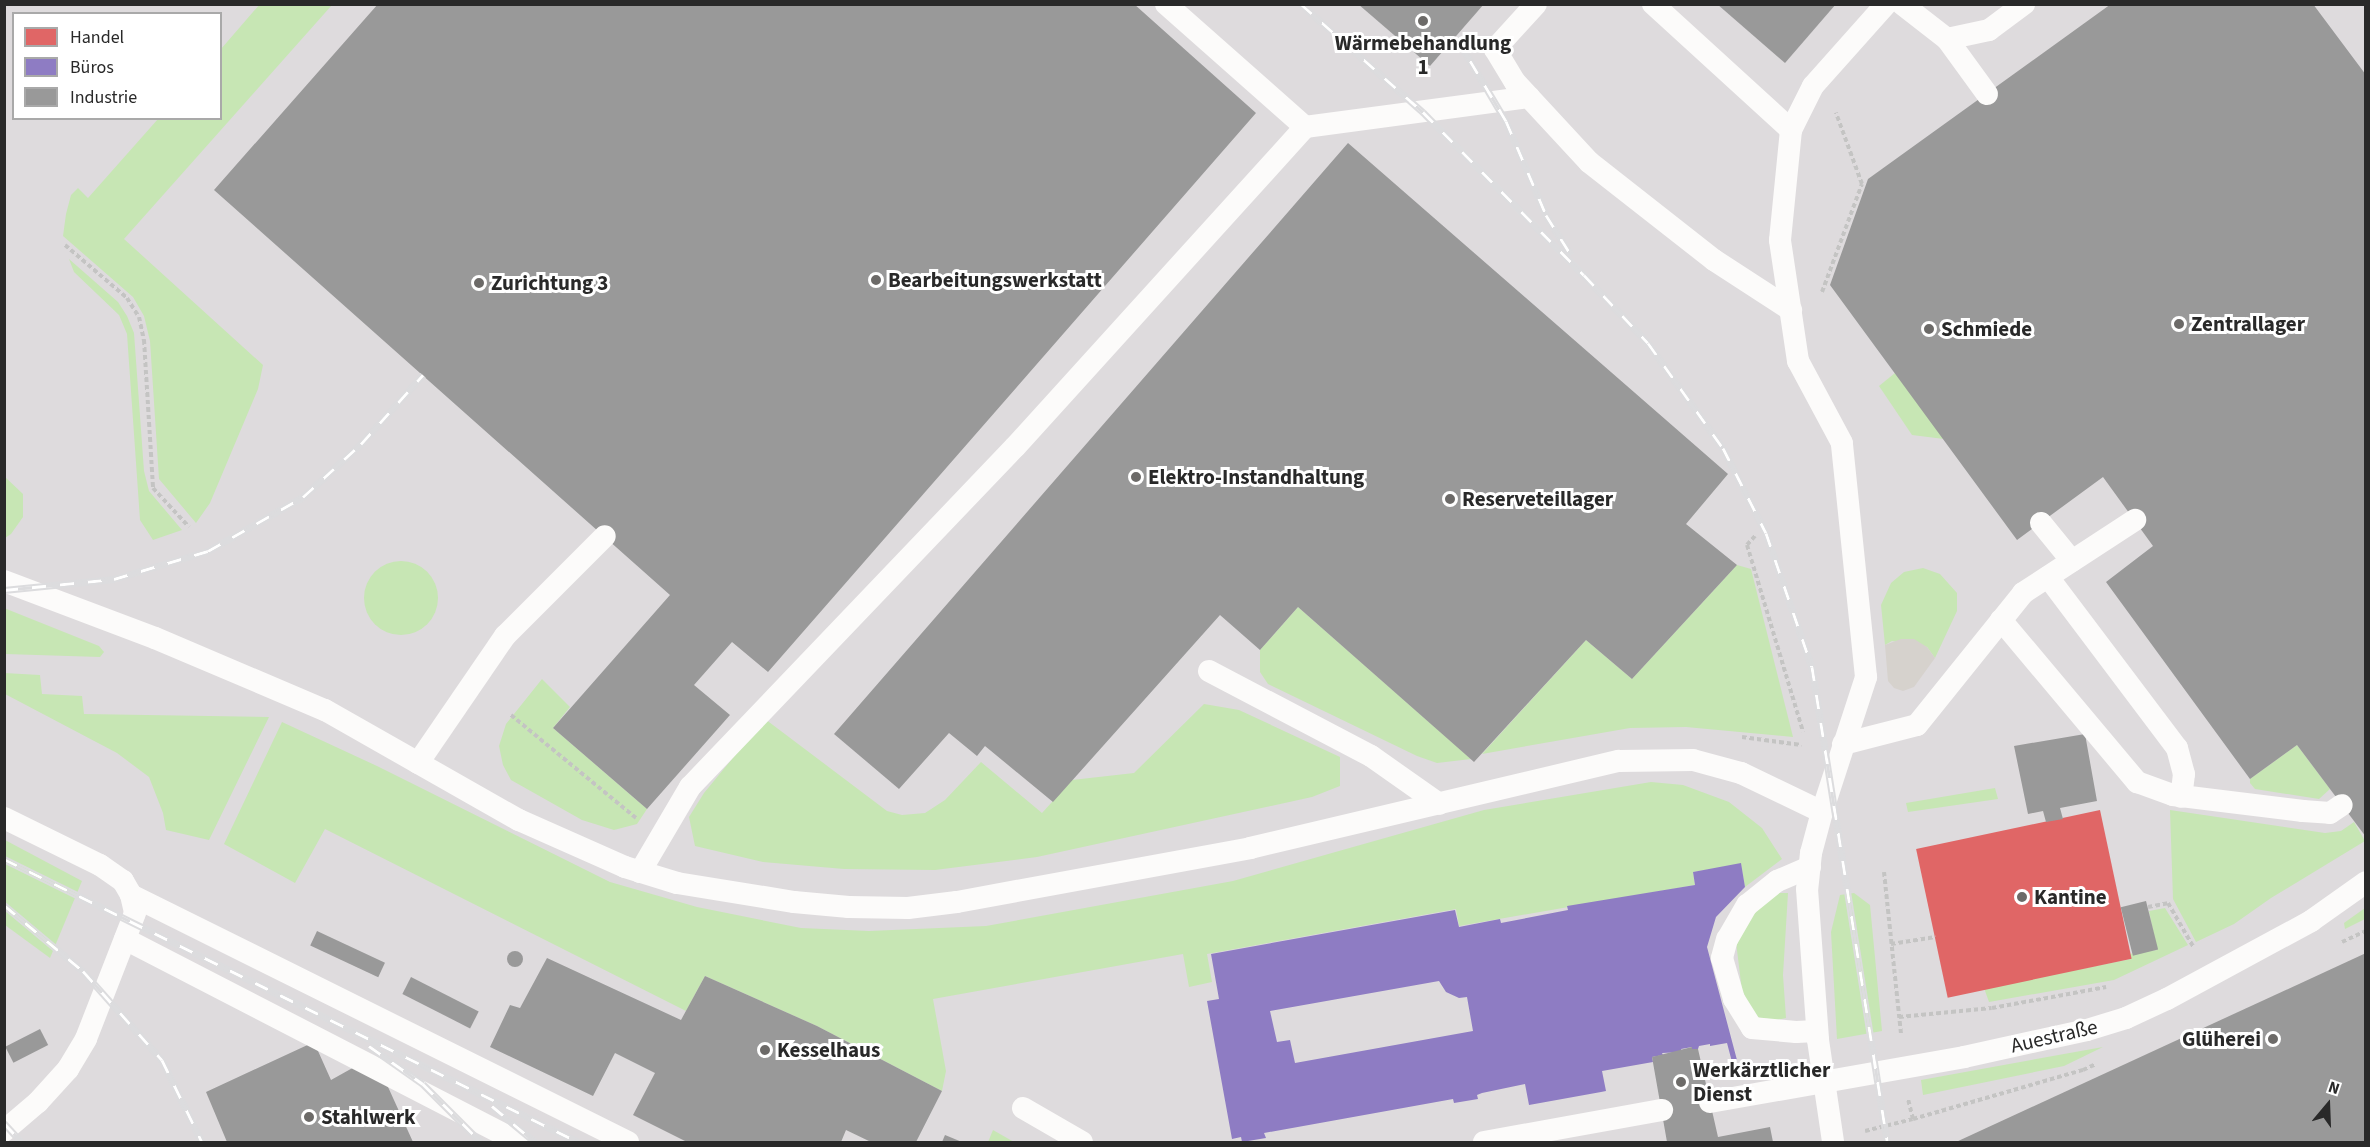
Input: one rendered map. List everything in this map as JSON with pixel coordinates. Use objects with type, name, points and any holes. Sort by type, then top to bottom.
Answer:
[{"type":"lane","points":[[1166,4],[1305,127]]},
{"type":"lane","points":[[1536,4],[1495,49],[1515,82],[1589,162],[1714,260],[1791,310]]},
{"type":"lane","points":[[1653,4],[1791,130]]},
{"type":"lane","points":[[1833,1143],[1818,1035],[1809,929],[1810,867],[1822,812],[1866,676],[1842,443],[1798,361],[1780,240],[1791,130],[1813,86],[1886,4]]},
{"type":"lane","points":[[1902,4],[1947,39],[1987,94]]},
{"type":"lane","points":[[1947,39],[1989,30],[2024,4]]},
{"type":"lane","points":[[640,872],[690,787],[1015,447],[1305,127],[1529,97]]},
{"type":"lane","points":[[1843,744],[1917,725],[2023,593],[2135,520]]},
{"type":"lane","points":[[2041,523],[2072,561]]},
{"type":"lane","points":[[418,763],[505,636],[605,536]]},
{"type":"lane","points":[[2048,577],[2177,748],[2184,774],[2181,797]]},
{"type":"lane","points":[[4,581],[155,639],[325,710],[519,820],[640,872],[678,883],[738,895],[849,908],[908,908],[1250,848],[1619,761],[1693,760],[1741,773],[1822,812]]},
{"type":"lane","points":[[2001,620],[2137,782],[2181,797],[2330,813],[2342,805]]},
{"type":"lane","points":[[1209,671],[1371,756],[1439,804]]},
{"type":"lane","points":[[4,818],[100,865],[123,881],[131,895],[135,913],[86,1039],[68,1070],[38,1102],[4,1131]]},
{"type":"lane","points":[[1810,867],[1777,881],[1746,905],[1727,939],[1722,958],[1734,999],[1752,1028],[1818,1035]]},
{"type":"lane","name":"Auestraße","points":[[1710,1102],[1964,1057],[2086,1030],[2126,1018],[2168,999],[2311,921],[2366,882]]},
{"type":"lane","points":[[131,895],[628,1143]]},
{"type":"lane","points":[[125,939],[518,1143]]},
{"type":"lane","points":[[1023,1108],[1082,1143]]},
{"type":"lane","points":[[1484,1143],[1662,1110]]},
{"type":"path","points":[[1819,301],[1862,184],[1832,104]]},
{"type":"path","points":[[65,245],[127,298],[139,318],[144,340],[153,488],[189,527]]},
{"type":"path","points":[[1755,536],[1747,545],[1803,732]]},
{"type":"path","points":[[512,715],[639,821],[663,833]]},
{"type":"path","points":[[1736,736],[1801,745]]},
{"type":"path","points":[[1884,872],[1900,1027]]},
{"type":"path","points":[[2148,907],[2168,903],[2195,948]]},
{"type":"path","points":[[1892,944],[1935,937]]},
{"type":"path","points":[[2185,953],[2205,944]]},
{"type":"path","points":[[1899,1017],[1992,1008],[2115,986]]},
{"type":"path","points":[[1864,1131],[1913,1119],[1908,1099]]},
{"type":"shaded area","points":[[5,5],[2365,5],[2365,1142],[5,1142]]},
{"type":"shaded area","points":[[1901,639],[1914,639],[1927,647],[1935,658],[1914,687],[1903,691],[1894,688],[1888,681],[1885,645]]},
{"type":"green space","points":[[260,4],[332,5],[124,239],[263,365],[258,389],[210,503],[196,523],[159,479],[150,341],[144,316],[133,297],[63,236],[71,195],[78,188],[88,198],[157,120],[222,120],[222,48]]},
{"type":"green space","points":[[69,259],[118,302],[127,316],[134,333],[144,471],[149,491],[182,530],[153,540],[140,520],[127,334],[119,315],[74,272]]},
{"type":"green space","points":[[1895,373],[1944,439],[1912,435],[1879,386]]},
{"type":"green space","points":[[4,476],[23,494],[23,517],[11,534],[5,538]]},
{"type":"green space","points":[[401,561],[415,564],[427,572],[435,584],[438,598],[435,612],[427,624],[415,632],[401,635],[387,632],[375,624],[367,612],[364,598],[367,584],[375,572],[387,564]]},
{"type":"green space","points":[[1737,565],[1751,569],[1793,737],[1686,727],[1630,728],[1482,754],[1586,640],[1632,679]]},
{"type":"green space","points":[[1923,568],[1940,574],[1957,593],[1957,611],[1935,658],[1927,647],[1892,641],[1885,645],[1881,605],[1891,583],[1904,572]]},
{"type":"green space","points":[[1298,607],[1471,759],[1437,763],[1417,756],[1268,684],[1260,672],[1260,650]]},
{"type":"green space","points":[[4,608],[99,646],[104,652],[100,657],[5,654]]},
{"type":"green space","points":[[4,673],[40,675],[42,694],[82,696],[84,714],[269,717],[209,840],[166,830],[163,813],[149,777],[117,753],[5,694]]},
{"type":"green space","points":[[542,679],[570,707],[553,728],[647,809],[637,824],[614,830],[582,820],[511,780],[503,765],[499,746],[506,724]]},
{"type":"green space","points":[[1204,704],[1239,710],[1340,757],[1340,786],[1312,797],[1037,857],[935,870],[844,869],[763,862],[695,846],[689,817],[704,793],[765,719],[887,811],[902,815],[925,813],[945,800],[981,762],[1042,813],[1072,780],[1134,773]]},
{"type":"green space","points":[[282,722],[377,766],[610,882],[697,907],[801,928],[869,931],[986,926],[1233,881],[1484,810],[1651,782],[1683,785],[1729,802],[1762,828],[1782,859],[1745,887],[1741,864],[1693,872],[1695,885],[1459,926],[1456,909],[1207,954],[1212,982],[1189,987],[1183,954],[933,999],[946,1071],[942,1091],[817,1026],[705,976],[686,1011],[325,829],[295,883],[224,844]]},
{"type":"green space","points":[[2297,745],[2330,789],[2319,799],[2255,789],[2250,779]]},
{"type":"green space","points":[[1995,788],[1998,799],[1908,812],[1906,803]]},
{"type":"green space","points":[[2170,810],[2325,833],[2341,831],[2354,822],[2365,841],[2271,898],[2234,924],[2196,942],[2173,899]]},
{"type":"green space","points":[[5,840],[82,881],[50,958],[5,925]]},
{"type":"green space","points":[[1777,893],[1788,893],[1783,975],[1786,1018],[1777,1020],[1754,1017],[1742,991],[1736,942],[1749,916]]},
{"type":"green space","points":[[1854,893],[1870,905],[1882,1031],[1837,1039],[1831,932],[1840,895]]},
{"type":"green space","points":[[2165,908],[2188,945],[2114,980],[1989,1002],[1984,988],[2131,959],[2129,954],[2157,950],[2149,911]]},
{"type":"green space","points":[[2365,908],[2365,919],[2345,929],[2344,923]]},
{"type":"green space","points":[[2103,1047],[2064,1066],[1923,1095],[1921,1080]]},
{"type":"green space","points":[[993,1130],[1014,1142],[988,1142]]},
{"type":"building: Handel","name":"Kantine","points":[[2100,810],[2132,959],[1948,998],[1916,849]]},
{"type":"building: Büros","points":[[1741,863],[1745,887],[1716,917],[1707,947],[1737,1060],[1732,1062],[1727,1043],[1710,1046],[1710,1044],[1699,1046],[1698,1049],[1692,1049],[1692,1047],[1681,1049],[1682,1052],[1662,1053],[1663,1055],[1652,1057],[1653,1062],[1602,1071],[1606,1091],[1601,1092],[1529,1105],[1525,1084],[1482,1093],[1477,1095],[1478,1099],[1454,1103],[1453,1099],[1264,1133],[1266,1138],[1242,1142],[1241,1137],[1232,1139],[1207,1001],[1219,999],[1211,954],[1455,910],[1459,927],[1500,919],[1501,923],[1568,910],[1567,906],[1695,885],[1693,872]],"holes":[[[1439,981],[1446,992],[1459,998],[1467,997],[1473,1031],[1295,1063],[1290,1040],[1277,1042],[1270,1011]]]},
{"type":"building: Industrie","name":"Bearbeitungswerkstatt","points":[[378,4],[1134,4],[1256,113],[768,672],[732,642],[694,685],[730,715],[647,809],[553,728],[670,595],[214,190]]},
{"type":"building: Industrie","name":"Wärmebehandlung 1","points":[[1358,4],[1484,4],[1430,66]]},
{"type":"building: Industrie","points":[[1717,4],[1836,4],[1785,63]]},
{"type":"building: Industrie","name":"Zentrallager","points":[[2111,4],[2313,4],[2366,75],[2366,837],[2297,745],[2250,779],[2106,582],[2153,546],[2103,477],[2017,540],[1830,285],[1868,179]]},
{"type":"building: Industrie","name":"Reserveteillager","points":[[1348,143],[1728,474],[1686,524],[1737,565],[1632,679],[1586,640],[1474,762],[1298,607],[1260,650],[1220,615],[1053,802],[985,746],[977,756],[949,733],[899,789],[834,734]]},
{"type":"building: Industrie","points":[[2085,734],[2097,801],[2060,808],[2063,819],[2046,822],[2043,811],[2028,814],[2014,746]]},
{"type":"building: Industrie","points":[[2146,901],[2158,950],[2133,956],[2121,907]]},
{"type":"building: Industrie","points":[[317,931],[385,963],[378,977],[310,946]]},
{"type":"building: Industrie","points":[[512,951],[518,951],[523,959],[521,965],[512,967],[507,962],[507,956]]},
{"type":"building: Industrie","name":"Glüherei","points":[[2366,953],[2366,1142],[1956,1142]]},
{"type":"building: Industrie","name":"Kesselhaus","points":[[547,958],[681,1020],[705,976],[817,1026],[942,1091],[916,1142],[871,1142],[846,1130],[841,1142],[687,1142],[633,1115],[655,1073],[615,1053],[593,1096],[490,1047],[510,1005],[520,1008]]},
{"type":"building: Industrie","points":[[411,977],[479,1012],[470,1028],[402,994]]},
{"type":"building: Industrie","points":[[40,1029],[48,1045],[13,1063],[5,1047]]},
{"type":"building: Industrie","name":"Stahlwerk","points":[[314,1042],[331,1080],[374,1056],[413,1142],[227,1142],[206,1092]]},
{"type":"building: Industrie","name":"Werkärztlicher Dienst","points":[[1692,1047],[1692,1049],[1698,1049],[1718,1137],[1770,1127],[1773,1142],[1667,1142],[1652,1057]]},
{"type":"building: Industrie","points":[[945,1135],[962,1142],[942,1142]]},
{"type":"railway","points":[[1301,4],[1423,112],[1584,275],[1648,343],[1723,448],[1766,533],[1812,667],[1887,1142]]},
{"type":"railway","points":[[1456,37],[1506,121],[1546,215],[1571,255]]},
{"type":"railway","points":[[4,590],[114,579],[208,551],[303,497],[361,444],[423,375]]},
{"type":"railway","points":[[4,859],[578,1142]]},
{"type":"railway","points":[[4,905],[83,971],[162,1060],[202,1142]]},
{"type":"railway","points":[[369,1046],[423,1084],[481,1142]]},
{"type":"railway","points":[[492,1106],[535,1142]]},
{"type":"railway","points":[[4,1123],[22,1142]]},
{"type":"place","name":"Wärmebehandlung 1","points":[[1423,21]]},
{"type":"place","name":"Bearbeitungswerkstatt","points":[[876,280]]},
{"type":"place","name":"Zurichtung 3","points":[[479,283]]},
{"type":"place","name":"Zentrallager","points":[[2179,324]]},
{"type":"place","name":"Schmiede","points":[[1929,329]]},
{"type":"place","name":"Elektro-Instandhaltung","points":[[1136,477]]},
{"type":"place","name":"Reserveteillager","points":[[1450,499]]},
{"type":"place","name":"Kantine","points":[[2022,897]]},
{"type":"place","name":"Glüherei","points":[[2273,1039]]},
{"type":"place","name":"Kesselhaus","points":[[765,1050]]},
{"type":"place","name":"Werkärztlicher Dienst","points":[[1681,1082]]},
{"type":"place","name":"Stahlwerk","points":[[309,1117]]}]
